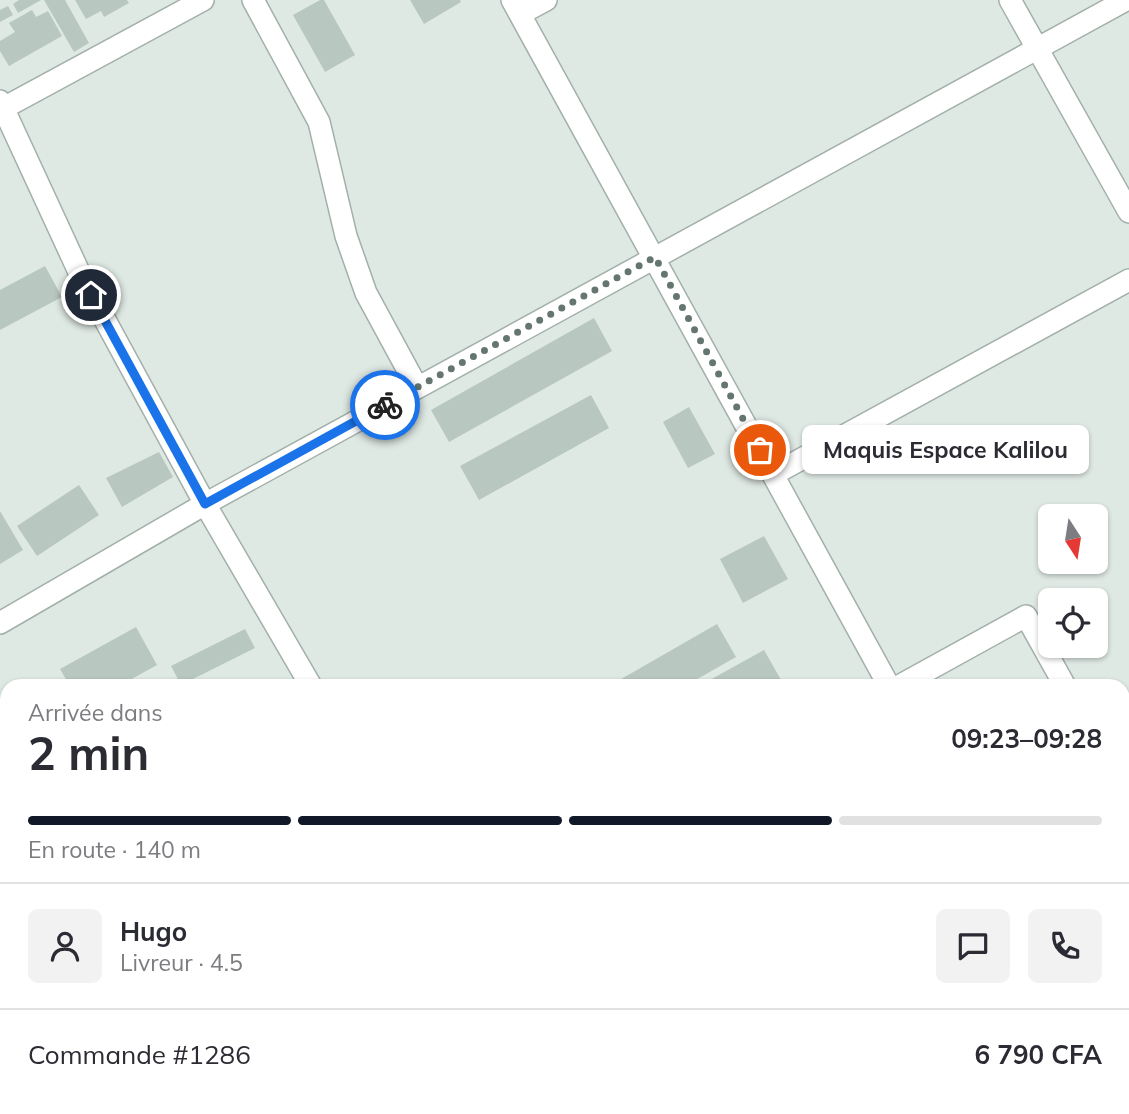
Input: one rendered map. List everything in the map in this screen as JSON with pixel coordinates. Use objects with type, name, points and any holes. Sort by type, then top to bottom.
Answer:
[{"type":"street","points":[[203,0],[1,106],[79,272],[205,504],[307,679]]},
{"type":"street","points":[[253,0],[319,122],[346,236],[366,293],[417,387]]},
{"type":"street","points":[[546,0],[516,7],[885,679]]},
{"type":"street","points":[[1010,0],[1129,212]]},
{"type":"street","points":[[0,623],[205,504],[1126,0]]},
{"type":"street","points":[[774,474],[1129,280]]},
{"type":"street","points":[[912,679],[1026,616],[1061,679]]},
{"type":"building","points":[[19,0],[41,0],[18,13],[13,4]]},
{"type":"building","points":[[44,0],[65,0],[89,43],[74,52]]},
{"type":"building","points":[[75,0],[127,0],[129,3],[104,17],[101,11],[86,19]]},
{"type":"building","points":[[324,0],[355,55],[325,72],[293,15]]},
{"type":"building","points":[[410,0],[460,0],[461,2],[424,24]]},
{"type":"building","points":[[8,6],[13,15],[0,22],[0,10]]},
{"type":"building","points":[[32,10],[36,17],[48,11],[62,36],[9,66],[0,51],[0,41],[15,32],[9,23]]},
{"type":"building","points":[[45,266],[62,297],[0,330],[0,290]]},
{"type":"building","points":[[594,318],[612,351],[449,442],[431,410]]},
{"type":"building","points":[[591,395],[609,428],[479,500],[460,466]]},
{"type":"building","points":[[689,407],[715,454],[688,468],[663,422]]},
{"type":"building","points":[[159,452],[173,477],[122,507],[106,478]]},
{"type":"building","points":[[79,485],[99,515],[37,556],[17,526]]},
{"type":"building","points":[[0,511],[23,550],[0,564]]},
{"type":"building","points":[[764,536],[788,579],[743,603],[720,559]]},
{"type":"building","points":[[717,624],[736,657],[697,679],[621,679]]},
{"type":"building","points":[[136,627],[157,665],[132,679],[66,679],[60,669]]},
{"type":"building","points":[[245,629],[255,648],[193,679],[178,679],[171,666]]},
{"type":"building","points":[[764,650],[781,679],[712,679]]},
{"type":"way so far","points":[[385,405],[655,257],[760,450]]},
{"type":"place","name":"Maquis Espace Kalilou","points":[[760,450]]},
{"type":"route","points":[[91,295],[205,504],[385,405]]}]
